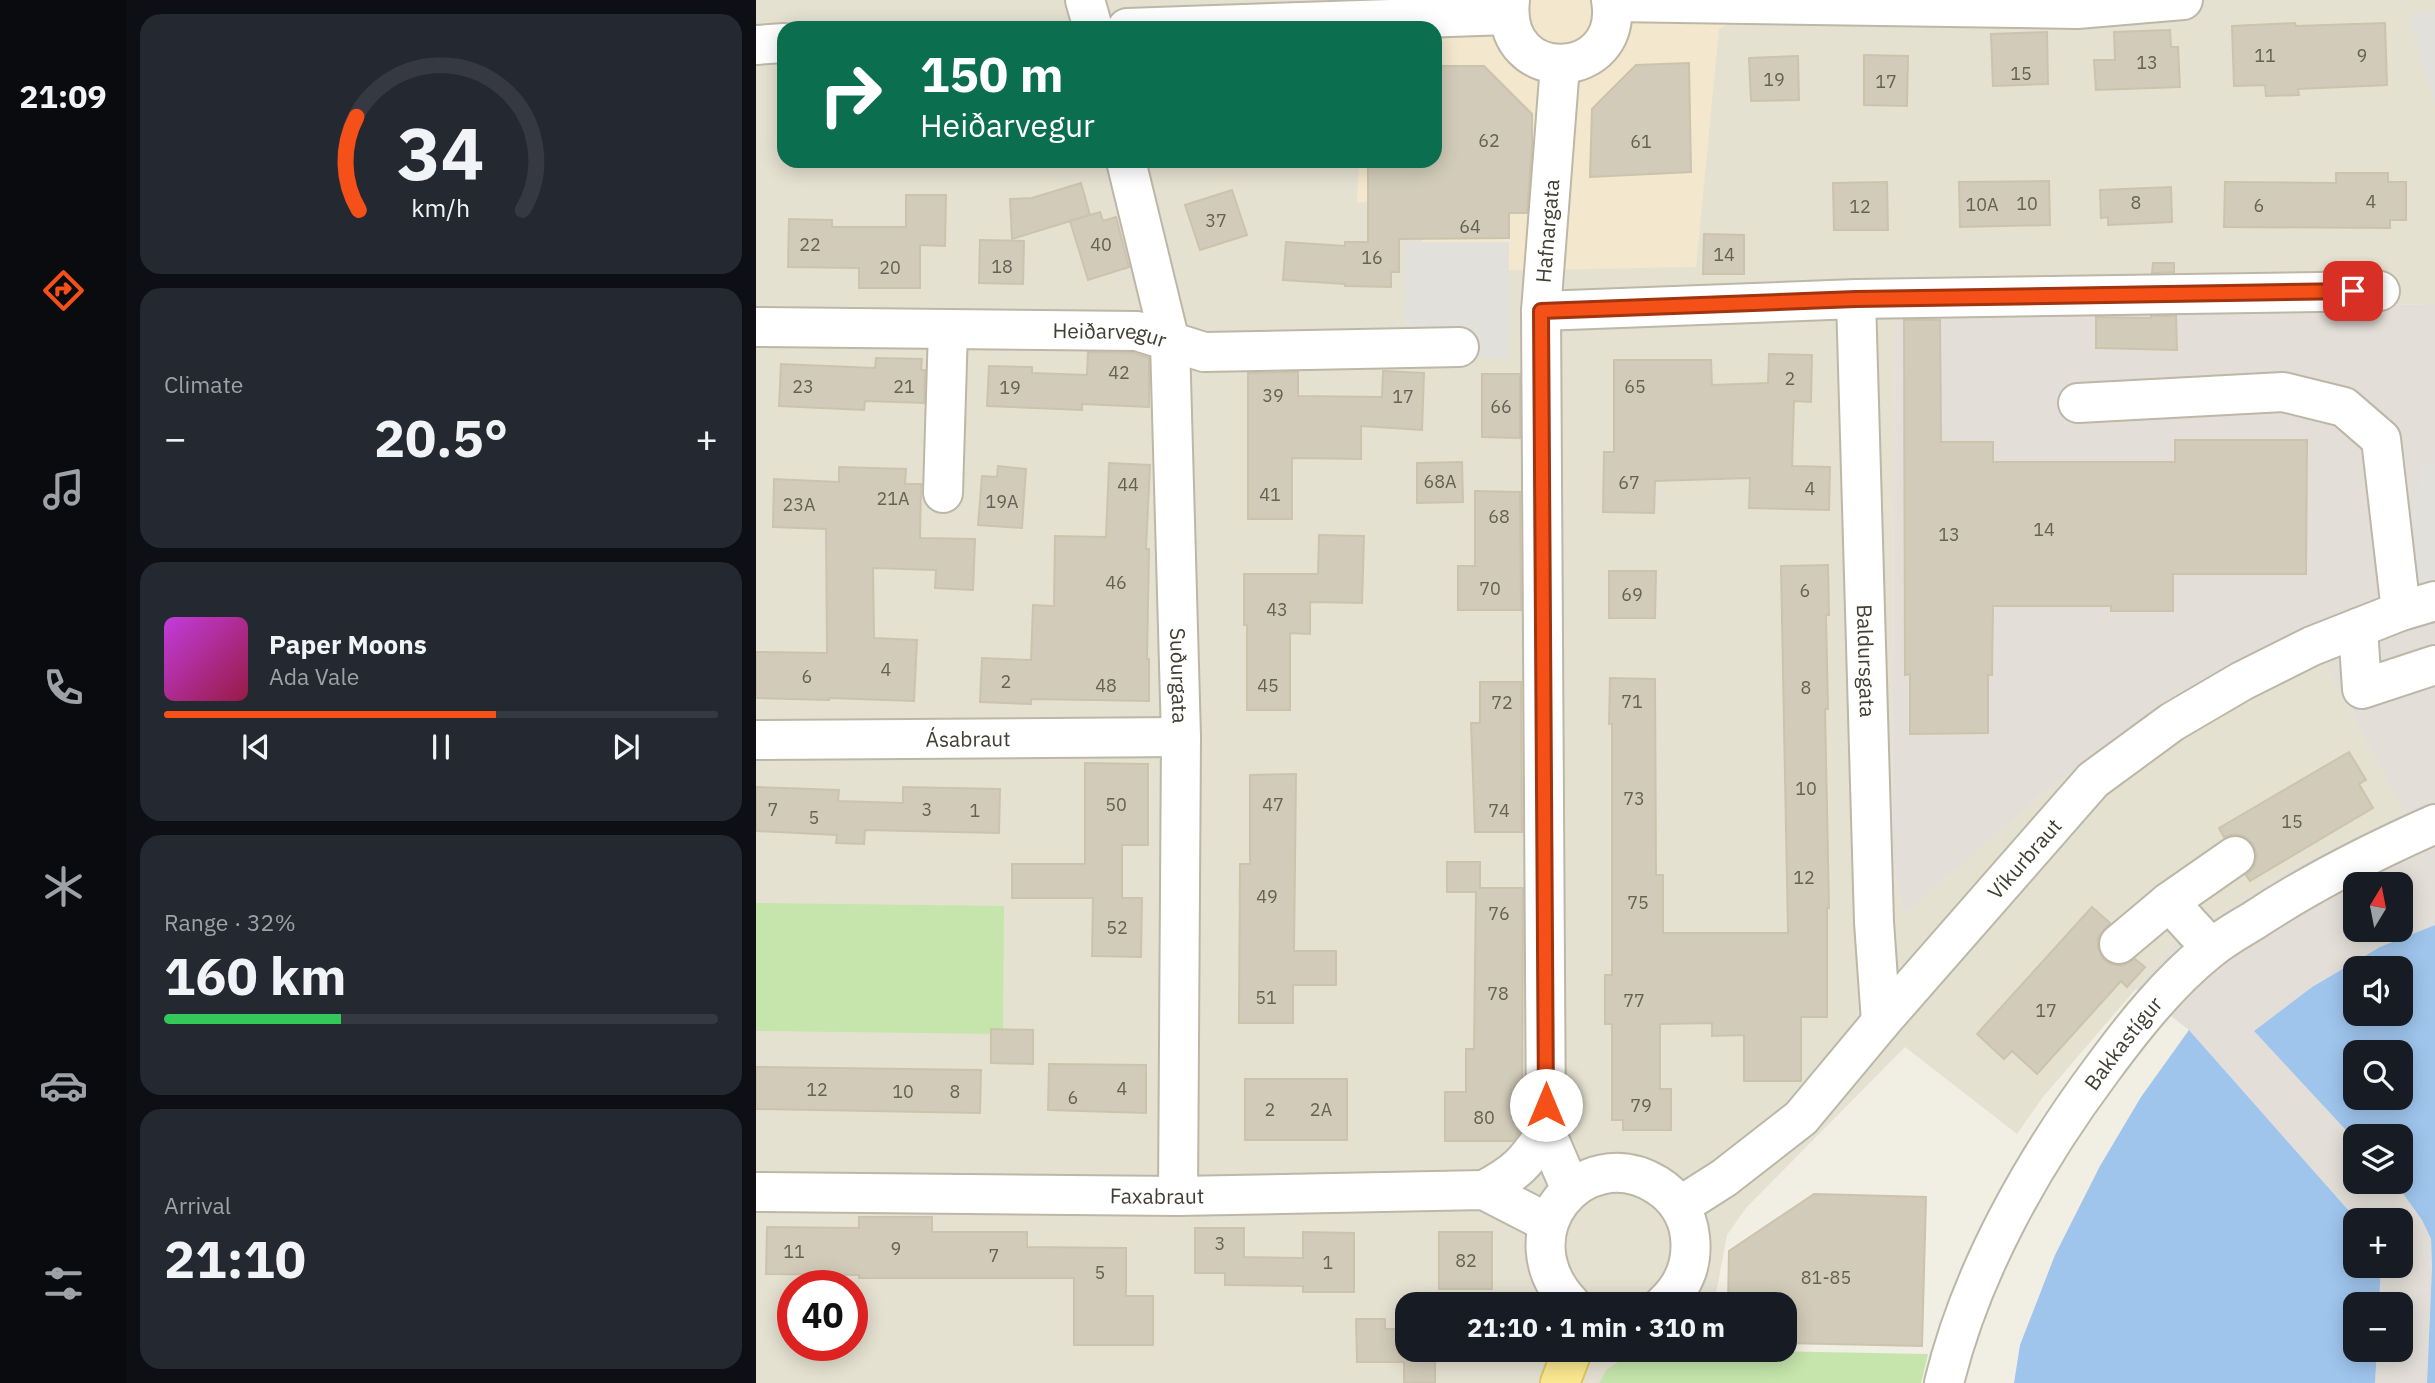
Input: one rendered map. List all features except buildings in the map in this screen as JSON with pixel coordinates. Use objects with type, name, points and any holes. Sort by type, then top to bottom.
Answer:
[{"type":"main road","points":[[1560,1383],[1568,1362]]},
{"type":"street","points":[[1085,0],[1091,21]]},
{"type":"street","points":[[1261,21],[1509,8],[1511,28],[1525,51],[1547,63],[1560,65],[1586,58],[1605,40],[1611,28],[1612,1],[2077,4],[2183,0]]},
{"type":"street","points":[[756,45],[777,44]]},
{"type":"street","name":"Hafnargata","points":[[1560,65],[1541,311],[1546,1132],[1571,1190]]},
{"type":"street","name":"Suðurgata","points":[[1128,168],[1170,342],[1181,737],[1178,1196]]},
{"type":"street","points":[[1541,311],[1856,299],[2380,291]]},
{"type":"street","name":"Baldursgata","points":[[1856,299],[1874,922],[1881,1022]]},
{"type":"street","name":"Heiðarvegur","points":[[756,327],[1137,331],[1204,352],[1460,347]]},
{"type":"street","points":[[943,493],[948,329]]},
{"type":"street","points":[[2078,402],[2283,392],[2344,407],[2381,439],[2418,606]]},
{"type":"street","name":"Víkurbraut","points":[[1679,1206],[1724,1178],[1801,1118],[1881,1022],[2093,780],[2172,722],[2242,681],[2312,646],[2418,606]]},
{"type":"street","points":[[2358,628],[2362,689],[2435,665]]},
{"type":"street","name":"Ásabraut","points":[[756,740],[1181,737]]},
{"type":"street","name":"Bakkastígur","points":[[1944,1383],[1953,1344],[2028,1179],[2063,1121],[2129,1033],[2186,970],[2211,948],[2299,890],[2435,824]]},
{"type":"street","points":[[2119,944],[2169,902],[2235,856]]},
{"type":"street","points":[[2169,902],[2211,948]]},
{"type":"street","points":[[1484,1191],[1512,1175],[1529,1158],[1546,1132]]},
{"type":"street","points":[[1560,1292],[1546,1266],[1544,1244],[1548,1223],[1557,1205],[1571,1190],[1588,1179],[1608,1174],[1629,1174],[1648,1180],[1666,1191],[1679,1206],[1689,1227],[1692,1251],[1687,1274],[1676,1292]]},
{"type":"street","name":"Faxabraut","points":[[756,1192],[1178,1196],[1484,1191],[1548,1223]]},
{"type":"shaded area","points":[[756,0],[2435,0],[2435,304],[1895,315],[1892,869],[1905,912],[2046,791],[2158,708],[2308,626],[2405,813],[2293,868],[2177,941],[2043,1097],[2017,1134],[1905,1047],[1746,1208],[1727,1235],[1716,1292],[1395,1292],[1395,1362],[1618,1362],[1606,1370],[1599,1383],[756,1383]]},
{"type":"shaded area","points":[[1368,0],[1774,0],[1719,29],[1696,267],[1423,272],[1421,205],[1357,202],[1359,168],[1442,168],[1442,21],[1367,21]]},
{"type":"shaded area","points":[[2435,11],[2435,104],[2409,15]]},
{"type":"shaded area","points":[[1406,242],[1509,242],[1508,358],[1405,356]]},
{"type":"shaded area","points":[[2435,304],[2435,925],[2413,934],[2413,872],[2343,872],[2343,942],[2392,942],[2365,956],[2343,956],[2343,969],[2312,987],[2254,1031],[2343,1127],[2343,1194],[2403,1194],[2422,1220],[2431,1239],[2432,1266],[2427,1383],[2375,1383],[2376,1362],[2413,1362],[2413,1292],[2380,1292],[2380,1278],[2413,1278],[2413,1208],[2346,1208],[2189,1030],[2136,989],[2177,941],[2293,868],[2404,813],[2307,626],[2158,708],[2046,791],[1905,913],[1892,869],[1895,314]]},
{"type":"shaded area","points":[[2435,463],[2435,589],[2423,591],[2405,557],[2421,466]]},
{"type":"green space","points":[[756,903],[1004,906],[1003,1034],[756,1031]]},
{"type":"green space","points":[[1797,1352],[1928,1354],[1921,1383],[1599,1383],[1606,1370],[1618,1362],[1797,1362]]},
{"type":"water","points":[[2435,925],[2435,1383],[2427,1383],[2431,1239],[2422,1220],[2403,1194],[2413,1194],[2413,1124],[2343,1124],[2343,1127],[2254,1031],[2312,987],[2343,969],[2343,1026],[2413,1026],[2413,956],[2365,956],[2392,942],[2413,942],[2413,934]]},
{"type":"water","points":[[2189,1030],[2346,1208],[2343,1208],[2343,1278],[2380,1278],[2380,1292],[2343,1292],[2343,1362],[2376,1362],[2375,1383],[2014,1383],[2020,1345],[2055,1255],[2100,1166],[2141,1097]]},
{"type":"route","points":[[1546,1105],[1541,311],[1856,299],[2353,291]]}]
